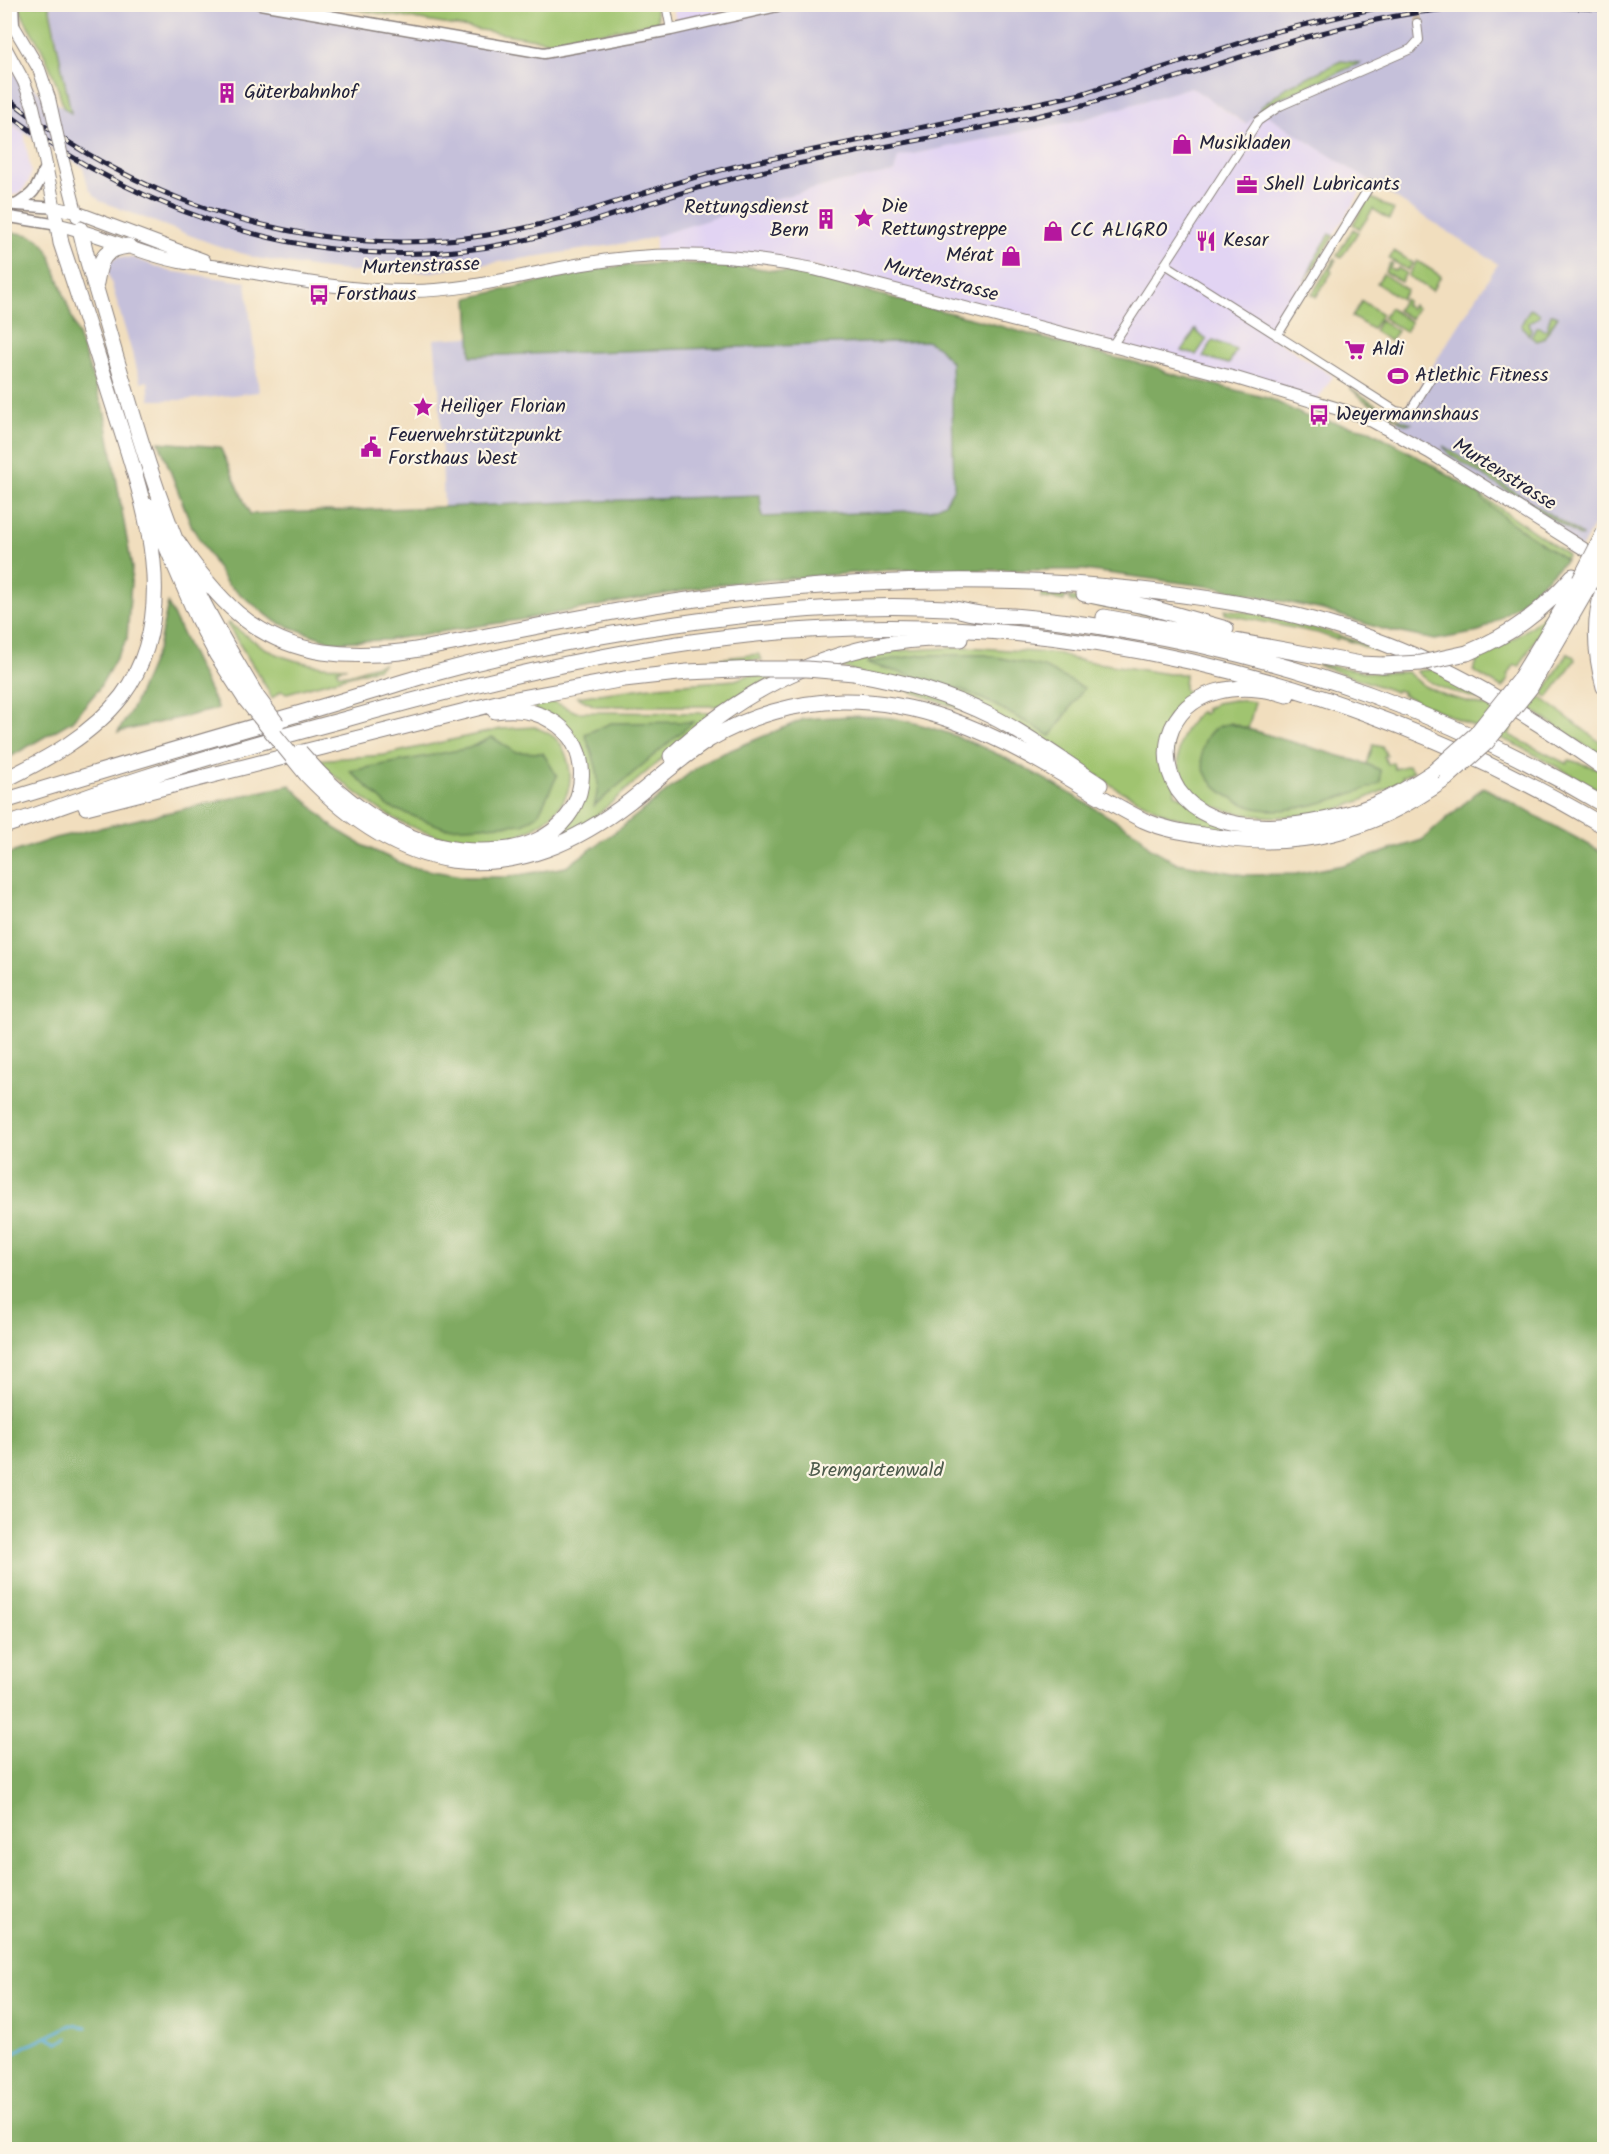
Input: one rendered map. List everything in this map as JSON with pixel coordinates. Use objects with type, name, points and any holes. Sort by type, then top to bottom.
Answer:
[{"type":"highway","points":[[4,780],[48,758],[91,728],[111,709],[123,694],[141,662],[153,620],[154,586],[148,532],[133,467],[58,225]]},
{"type":"highway","points":[[80,229],[147,456],[177,541],[207,611],[252,699]]},
{"type":"highway","points":[[96,286],[99,267],[105,255],[112,250],[128,246]]},
{"type":"highway","points":[[133,467],[197,617],[217,655],[346,812],[372,830],[400,845],[441,858],[486,862],[516,859],[555,848],[630,801],[686,755],[727,730],[747,721],[787,709],[821,703],[850,701],[899,706],[967,725],[1029,755],[1144,820],[1170,831],[1250,842],[1277,842],[1329,834],[1355,827],[1402,807],[1440,775]]},
{"type":"highway","points":[[1604,533],[1590,584],[1598,657],[1605,687]]},
{"type":"highway","points":[[177,541],[220,598],[254,627],[284,642],[303,648],[339,654],[396,653],[594,615],[710,597],[789,588],[992,579],[1121,588],[1238,603],[1332,625],[1413,655],[1479,688],[1605,768]]},
{"type":"highway","points":[[1380,718],[1340,713],[1276,692],[1251,689],[1222,690],[1199,698],[1189,705],[1177,720],[1168,743],[1169,768],[1179,790],[1199,810],[1226,822],[1257,826],[1313,822],[1352,813],[1440,775],[1476,753],[1495,733],[1525,684],[1546,663],[1590,584],[1605,562]]},
{"type":"highway","points":[[916,582],[1026,587],[1100,596],[1183,616],[1234,631],[1279,648]]},
{"type":"highway","points":[[954,608],[974,603],[1127,620],[1361,664],[1382,665],[1421,663],[1467,653],[1496,641],[1519,627],[1539,610],[1590,584]]},
{"type":"highway","points":[[4,801],[423,677],[568,643],[670,625],[774,612],[869,607],[954,608],[976,614],[1015,616],[1122,630],[1202,646],[1299,671],[1376,697],[1451,727],[1523,760],[1605,805]]},
{"type":"highway","points":[[6,826],[145,777],[335,722],[509,676],[629,652],[746,635],[868,627],[978,630],[1065,640],[1144,652],[1249,675],[1322,697],[1380,718],[1488,764],[1605,826]]},
{"type":"highway","points":[[595,825],[676,751],[727,709],[784,676],[832,657],[872,647],[920,640],[948,638],[1065,640]]},
{"type":"highway","points":[[6,826],[505,701],[603,682],[678,673],[807,669],[854,673],[918,687],[968,705],[1015,729],[1148,814],[1202,835]]},
{"type":"highway","points":[[312,773],[387,826],[421,842],[467,851],[509,849],[528,844],[557,828],[573,810],[581,787],[581,763],[570,738],[553,721],[526,711],[514,710],[432,718]]},
{"type":"main road","points":[[4,10],[39,69],[49,98],[80,229]]},
{"type":"main road","points":[[4,45],[24,82],[33,106],[58,225]]},
{"type":"main road","name":"Murtenstrasse","points":[[56,208],[76,212],[220,267]]},
{"type":"main road","name":"Murtenstrasse","points":[[58,225],[80,229],[179,262],[339,288],[412,291],[479,286],[582,264],[672,255],[737,257],[814,269],[1236,378],[1365,417],[1460,471],[1605,562]]},
{"type":"street","points":[[13,4],[14,25]]},
{"type":"street","points":[[260,4],[543,53],[671,30],[786,4]]},
{"type":"street","points":[[666,4],[671,30]]},
{"type":"street","points":[[1112,346],[1251,131],[1263,117],[1280,106],[1412,49],[1419,40],[1417,23]]},
{"type":"street","points":[[10,205],[33,193],[47,167]]},
{"type":"street","points":[[1277,336],[1371,184]]},
{"type":"street","points":[[10,205],[56,208]]},
{"type":"street","points":[[4,216],[58,225]]},
{"type":"street","points":[[1166,264],[1399,412],[1411,410],[1432,376]]},
{"type":"shaded area","points":[[50,4],[260,5],[529,51],[786,4],[1604,5],[1604,506],[1581,549],[1393,428],[1498,264],[1261,111],[1246,124],[1191,87],[1084,119],[898,157],[894,172],[778,198],[640,241],[432,272],[372,273],[316,268],[256,258],[100,201],[89,189],[83,167],[26,134],[5,118],[4,65],[71,113]]},
{"type":"shaded area","points":[[673,5],[761,5],[678,21],[675,18]]},
{"type":"shaded area","points":[[1191,87],[1245,124],[1261,111],[1368,180],[1300,289],[1268,335],[1333,376],[1317,401],[814,267],[655,252],[655,236],[778,198],[894,172],[898,157],[1084,119]]},
{"type":"shaded area","points":[[4,119],[24,133],[31,172],[29,181],[22,191],[5,196]]},
{"type":"shaded area","points":[[117,257],[134,258],[168,271],[246,282],[259,392],[184,400],[150,400],[148,381],[141,383],[108,272],[109,263]]},
{"type":"shaded area","points":[[470,337],[471,356],[926,341],[938,347],[951,362],[954,488],[945,503],[930,510],[761,517],[760,495],[444,507],[439,386],[434,339]]},
{"type":"green space","points":[[19,5],[49,5],[71,113],[63,107],[50,68]]},
{"type":"green space","points":[[329,5],[655,5],[658,22],[553,42]]},
{"type":"green space","points":[[1341,61],[1360,63],[1279,99],[1258,113],[1261,107],[1287,87]]},
{"type":"green space","points":[[1372,198],[1394,210],[1389,219],[1373,209],[1360,229],[1353,224],[1368,199]]},
{"type":"green space","points":[[1353,229],[1358,232],[1341,258],[1337,255]]},
{"type":"green space","points":[[4,232],[32,236],[47,247],[50,254],[105,414],[132,568],[127,639],[98,690],[72,721],[5,760]]},
{"type":"green space","points":[[1330,234],[1334,236],[1305,281],[1317,255]]},
{"type":"green space","points":[[1394,251],[1413,263],[1408,270],[1389,259]]},
{"type":"green space","points":[[1335,258],[1330,270],[1332,272],[1316,297],[1312,294]]},
{"type":"green space","points":[[1417,261],[1441,276],[1432,291],[1408,276]]},
{"type":"green space","points":[[674,263],[736,265],[804,275],[1159,368],[1164,372],[1271,399],[1305,416],[1370,430],[1482,496],[1482,499],[1506,519],[1566,560],[1518,605],[1479,632],[1435,640],[1382,629],[1323,610],[1220,588],[1084,570],[889,570],[721,584],[519,620],[387,640],[332,642],[276,622],[227,584],[192,527],[159,442],[220,447],[250,514],[760,495],[762,517],[930,510],[945,503],[954,488],[951,362],[938,347],[926,341],[471,356],[468,298],[591,270]]},
{"type":"green space","points":[[1390,263],[1392,264],[1390,268],[1396,271],[1398,268],[1406,273],[1401,282],[1385,272]]},
{"type":"green space","points":[[1383,274],[1407,290],[1401,299],[1377,283]]},
{"type":"green space","points":[[1404,299],[1407,301],[1405,305],[1411,309],[1413,305],[1417,308],[1411,319],[1397,310]]},
{"type":"green space","points":[[1362,301],[1382,314],[1372,329],[1352,317]]},
{"type":"green space","points":[[1389,308],[1411,322],[1405,332],[1383,318]]},
{"type":"green space","points":[[1530,309],[1539,313],[1540,316],[1529,323],[1531,329],[1529,335],[1521,325]]},
{"type":"green space","points":[[1551,314],[1558,316],[1543,339],[1537,341],[1531,337],[1536,327],[1547,329]]},
{"type":"green space","points":[[1380,320],[1397,331],[1390,341],[1374,331]]},
{"type":"green space","points":[[1196,329],[1207,339],[1196,355],[1182,351]]},
{"type":"green space","points":[[1213,340],[1236,350],[1229,364],[1203,357]]},
{"type":"green space","points":[[1350,388],[1395,417],[1411,423],[1405,424],[1363,400]]},
{"type":"green space","points":[[1443,446],[1582,535],[1581,537],[1450,455]]},
{"type":"green space","points":[[1482,496],[1568,555],[1565,559],[1506,519],[1481,499]]},
{"type":"green space","points":[[1041,593],[1113,603],[1150,615],[1070,601],[1070,598],[1065,597],[1064,601],[1054,599],[1054,595],[1052,599],[1041,598]]},
{"type":"green space","points":[[168,604],[218,709],[118,732],[133,707],[158,648]]},
{"type":"green space","points":[[1225,609],[1270,616],[1289,623],[1294,621],[1375,647],[1375,650],[1318,633],[1225,614]]},
{"type":"green space","points":[[1548,612],[1550,614],[1519,667],[1515,664],[1502,688],[1473,671],[1477,662],[1472,659],[1512,639],[1531,627]]},
{"type":"green space","points":[[229,623],[252,640],[283,657],[323,666],[347,667],[337,670],[338,674],[349,674],[383,664],[378,668],[287,693],[281,691],[272,698],[227,624]]},
{"type":"green space","points":[[968,647],[1060,654],[1073,659],[1168,674],[1185,674],[1184,689],[1189,694],[1198,691],[1171,721],[1175,794],[1267,833],[1215,829],[1168,815],[1119,790],[1041,738],[837,665],[895,651]],"holes":[[[922,655],[986,655],[1084,688],[1051,736],[962,690],[868,663]]]},
{"type":"green space","points":[[1567,653],[1575,660],[1548,698],[1543,694]]},
{"type":"green space","points":[[758,654],[762,660],[692,662]]},
{"type":"green space","points":[[922,655],[986,655],[1044,667],[1084,688],[1051,736],[962,690],[866,663]]},
{"type":"green space","points":[[1319,664],[1375,673],[1407,672],[1424,686],[1447,696],[1517,715],[1509,735],[1567,764],[1569,760],[1600,769],[1604,773],[1604,793],[1521,747],[1407,697],[1402,694],[1403,692],[1397,690],[1396,692]]},
{"type":"green space","points":[[1435,669],[1491,702],[1441,688],[1416,671]]},
{"type":"green space","points":[[779,674],[723,706],[595,706],[577,697],[659,686],[735,680],[750,675]]},
{"type":"green space","points":[[1540,697],[1604,745],[1604,758],[1531,710]]},
{"type":"green space","points":[[1235,700],[1255,702],[1248,729],[1231,723],[1270,809],[1311,804],[1377,784],[1380,770],[1367,764],[1373,745],[1382,747],[1387,755],[1384,756],[1387,764],[1393,763],[1395,769],[1408,765],[1414,771],[1402,777],[1403,780],[1377,794],[1331,811],[1290,816],[1266,816],[1242,814],[1220,808],[1200,798],[1186,784],[1178,756],[1183,735],[1201,711],[1203,714],[1207,712],[1205,709],[1216,703]]},
{"type":"green space","points":[[554,702],[576,712],[711,713],[712,715],[596,816],[542,846],[558,833],[585,765],[533,707],[533,705]]},
{"type":"green space","name":"Bremgartenwald","points":[[850,716],[886,717],[924,726],[957,736],[989,750],[1140,835],[1149,847],[1177,863],[1245,875],[1296,874],[1343,865],[1422,840],[1483,787],[1604,853],[1604,2149],[5,2149],[5,855],[55,838],[290,785],[334,828],[364,846],[410,867],[467,877],[507,877],[566,867],[623,826],[705,761],[804,719]]},
{"type":"green space","points":[[693,722],[594,806],[598,777],[585,734],[611,723]]},
{"type":"green space","points":[[1231,724],[1367,764],[1380,770],[1381,782],[1317,804],[1284,810],[1251,807],[1217,788],[1204,771],[1202,752],[1208,736],[1221,726]]},
{"type":"green space","points":[[535,727],[553,736],[566,754],[570,778],[568,789],[558,808],[541,823],[521,834],[500,840],[456,839],[418,830],[371,804],[315,760],[384,755],[501,729]]},
{"type":"green space","points":[[492,737],[515,752],[543,753],[557,776],[538,815],[523,824],[445,828],[389,807],[350,771],[469,748]]},
{"type":"waterway","points":[[4,2060],[25,2046],[71,2025],[87,2027]]},
{"type":"waterway","points":[[46,2037],[58,2043],[68,2038]]},
{"type":"tunnel","points":[[1413,4],[1417,23]]},
{"type":"railway","points":[[4,95],[58,135],[116,170],[178,198],[242,220],[309,234],[376,241],[443,240],[539,225],[708,173],[1081,94],[1274,32],[1393,4]]},
{"type":"railway","points":[[4,111],[60,149],[119,183],[182,210],[246,232],[312,246],[379,253],[447,252],[515,242],[543,235],[739,177],[1075,107],[1290,42],[1377,20],[1421,12],[1467,8],[1604,9]]},
{"type":"place","name":"Güterbahnhof","points":[[227,93]]},
{"type":"place","name":"Musikladen","points":[[1182,144]]},
{"type":"place","name":"Shell Lubricants","points":[[1247,185]]},
{"type":"place","name":"Die Rettungstreppe","points":[[864,218]]},
{"type":"place","name":"Rettungsdienst Bern","points":[[826,219]]},
{"type":"place","name":"CC ALIGRO","points":[[1053,231]]},
{"type":"place","name":"Kesar","points":[[1206,241]]},
{"type":"place","name":"Mérat","points":[[1011,256]]},
{"type":"place","name":"Forsthaus","points":[[319,295]]},
{"type":"place","name":"Aldi","points":[[1355,350]]},
{"type":"place","name":"Atlethic Fitness","points":[[1398,376]]},
{"type":"place","name":"Heiliger Florian","points":[[423,407]]},
{"type":"place","name":"Weyermannshaus","points":[[1319,415]]},
{"type":"place","name":"Feuerwehrstützpunkt Forsthaus West","points":[[371,447]]}]
